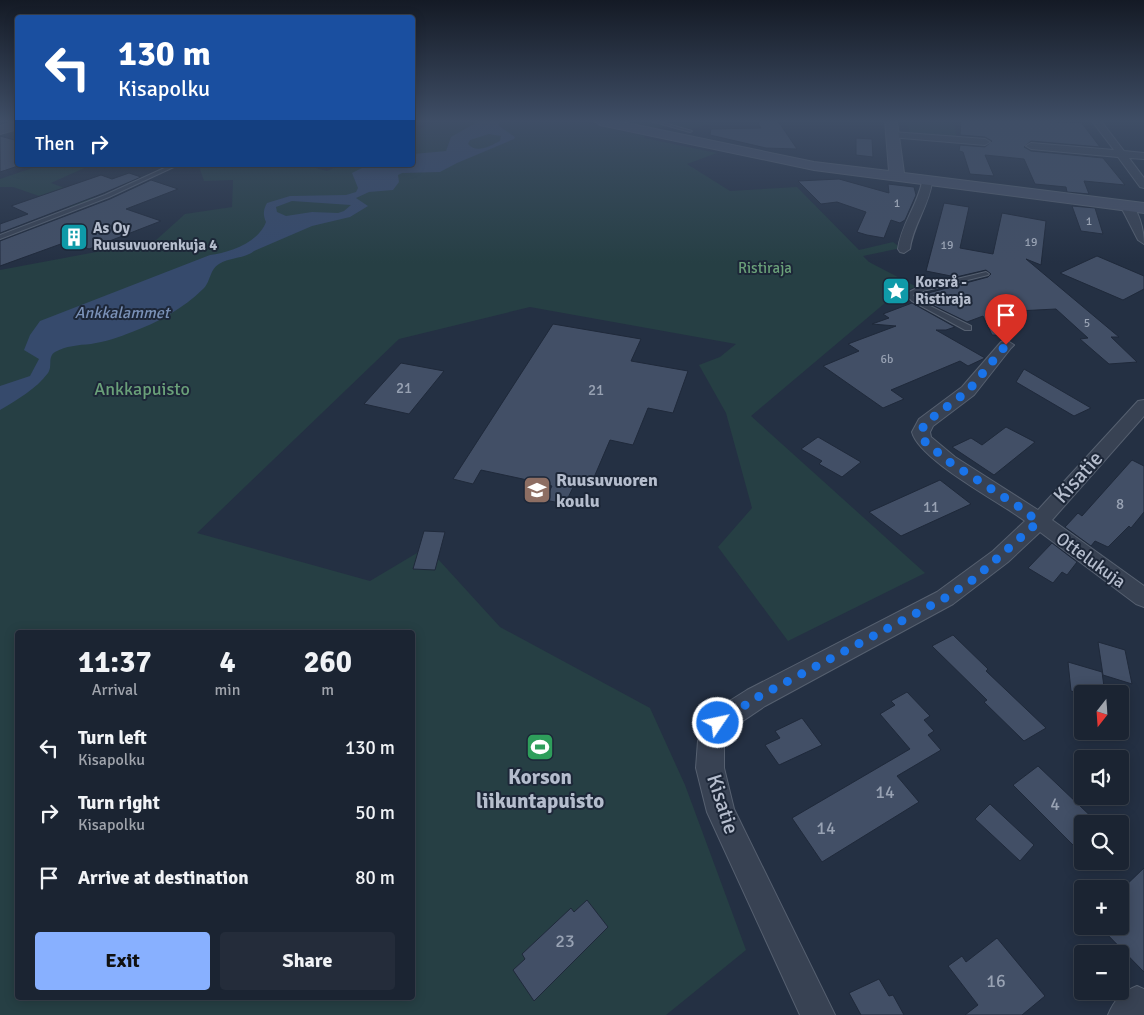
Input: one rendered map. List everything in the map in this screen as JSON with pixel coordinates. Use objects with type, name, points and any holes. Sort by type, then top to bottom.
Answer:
[{"type":"main road","points":[[830,168],[1144,208]]},
{"type":"main road","points":[[896,168],[897,178]]},
{"type":"street","points":[[1132,168],[1144,185]]},
{"type":"street","points":[[904,249],[904,238],[920,206],[928,182]]},
{"type":"street","points":[[1126,205],[1144,240]]},
{"type":"street","name":"Ottelukuja","points":[[1006,345],[968,391],[925,423],[921,432],[923,440],[948,461],[1024,510],[1144,598]]},
{"type":"street","name":"Kisatie","points":[[818,1015],[721,812],[710,768],[711,742],[718,723],[756,698],[945,598],[974,579],[1038,522],[1144,405]]},
{"type":"lane","points":[[0,236],[97,200],[167,168]]},
{"type":"lane","points":[[968,328],[914,300],[908,294],[917,290],[986,274]]},
{"type":"green space","points":[[31,168],[84,168],[51,183],[94,199],[71,207],[13,187],[0,187],[0,179]]},
{"type":"green space","points":[[200,168],[317,168],[327,171],[333,168],[694,168],[730,191],[797,187],[859,250],[893,242],[901,248],[863,256],[869,262],[917,287],[898,292],[751,416],[925,573],[788,641],[718,547],[752,508],[726,413],[699,365],[720,357],[736,344],[530,307],[399,339],[197,533],[370,581],[427,547],[500,627],[650,708],[685,785],[746,950],[666,1015],[0,1015],[0,270],[155,241],[185,214],[232,207],[233,180],[204,181]]},
{"type":"water","name":"Ankkalammet","points":[[361,168],[447,168],[440,172],[402,173],[398,175],[399,182],[393,190],[369,192],[356,198],[368,206],[350,217],[312,226],[250,254],[219,264],[213,269],[203,289],[179,309],[160,319],[112,339],[68,347],[55,352],[51,356],[48,373],[43,379],[26,394],[0,410],[0,386],[30,376],[39,359],[24,350],[30,335],[40,321],[210,255],[234,249],[250,241],[266,222],[264,212],[267,203],[290,196],[346,195],[356,192],[358,188],[352,173]],"holes":[[[292,201],[351,205],[338,213],[312,212],[286,216],[277,212],[276,207]]]},
{"type":"building","points":[[0,168],[11,168],[0,172]]},
{"type":"building","points":[[968,168],[991,168],[994,176],[970,174]]},
{"type":"building","points":[[1028,168],[1111,168],[1125,185],[1084,181],[1089,194],[1067,192],[1066,187],[1035,184]]},
{"type":"building","points":[[129,173],[141,177],[0,233],[0,224],[28,214],[11,206],[101,175],[112,179]]},
{"type":"building","points":[[839,179],[889,193],[888,184],[914,187],[916,195],[905,220],[900,223],[891,220],[884,238],[867,235],[857,232],[866,212],[837,202],[821,204],[798,181]]},
{"type":"building","points":[[151,180],[178,189],[126,209],[161,221],[89,249],[69,241],[0,266],[0,241],[110,199]]},
{"type":"building","points":[[944,203],[969,207],[960,248],[993,254],[1002,213],[1046,221],[1041,265],[1026,259],[1119,337],[1111,337],[1137,362],[1109,364],[1080,339],[1088,338],[1056,309],[998,312],[1010,336],[992,335],[983,316],[967,322],[917,296],[988,277],[991,274],[986,270],[956,277],[926,271]]},
{"type":"building","points":[[1072,206],[1095,208],[1103,234],[1081,231]]},
{"type":"building","points":[[1097,256],[1144,276],[1144,289],[1123,300],[1060,273]]},
{"type":"building","points":[[912,303],[955,327],[946,330],[936,330],[985,358],[968,366],[960,361],[891,390],[904,399],[883,408],[823,366],[859,351],[848,344],[896,326],[872,324],[889,318],[883,314]]},
{"type":"building","points":[[553,324],[641,339],[631,361],[688,371],[673,413],[648,408],[633,445],[610,440],[592,482],[577,479],[565,504],[545,500],[552,486],[532,481],[481,470],[473,484],[453,479]]},
{"type":"building","points":[[401,363],[444,371],[409,414],[364,404]]},
{"type":"building","points":[[1024,369],[1091,408],[1074,416],[1016,382]]},
{"type":"building","points":[[1006,427],[1035,442],[994,475],[952,447],[971,438],[982,445]]},
{"type":"building","points":[[818,437],[861,462],[842,477],[819,464],[822,461],[801,449]]},
{"type":"building","points":[[1132,460],[1144,466],[1144,512],[1131,528],[1129,526],[1108,547],[1095,541],[1091,546],[1065,527],[1078,513],[1082,516]]},
{"type":"building","points":[[940,480],[971,504],[901,536],[869,512]]},
{"type":"building","points":[[424,531],[445,532],[435,570],[413,569]]},
{"type":"building","points":[[1052,543],[1077,562],[1067,575],[1062,572],[1053,583],[1028,568]]},
{"type":"building","points":[[953,635],[988,669],[986,671],[1046,728],[1024,741],[984,702],[987,700],[932,646]]},
{"type":"building","points":[[1098,642],[1125,650],[1132,684],[1103,675]]},
{"type":"building","points":[[1068,662],[1102,672],[1104,685],[1074,685],[1074,692],[1071,691]]},
{"type":"building","points":[[907,692],[930,716],[924,720],[934,731],[928,735],[941,750],[897,776],[919,802],[822,862],[792,818],[910,749],[880,714],[895,705],[891,701]]},
{"type":"building","points":[[802,718],[822,745],[779,765],[765,745],[780,738],[775,731]]},
{"type":"building","points":[[1038,766],[1074,800],[1074,805],[1079,805],[1090,815],[1074,815],[1074,846],[1013,785]]},
{"type":"building","points":[[990,804],[1034,845],[1020,861],[975,819]]},
{"type":"building","points":[[1144,868],[1144,972],[1129,957],[1129,945],[1118,945],[1108,935],[1129,935],[1129,882]]},
{"type":"building","points":[[587,900],[608,927],[534,1001],[513,970],[525,959],[522,954],[571,908],[574,912]]},
{"type":"building","points":[[997,938],[1045,996],[1022,1015],[965,1015],[978,1005],[948,966],[962,956],[966,962]]},
{"type":"building","points":[[879,979],[889,996],[893,995],[904,1015],[861,1015],[849,993]]},
{"type":"place","name":"As Oy Ruusuvuorenkuja 4","points":[[74,237]]},
{"type":"place","name":"Korsrå - Ristiraja","points":[[896,291]]},
{"type":"place","name":"Ruusuvuoren koulu","points":[[537,490]]},
{"type":"place","name":"Korson liikuntapuisto","points":[[540,747]]},
{"type":"route","points":[[718,723],[756,698],[945,598],[974,579],[1038,522],[1024,510],[948,461],[923,440],[921,432],[925,423],[968,391],[1006,345]]},
{"type":"park label","name":"Ristiraja","points":[[765,268]]},
{"type":"park label","name":"Ankkapuisto","points":[[142,389]]}]
